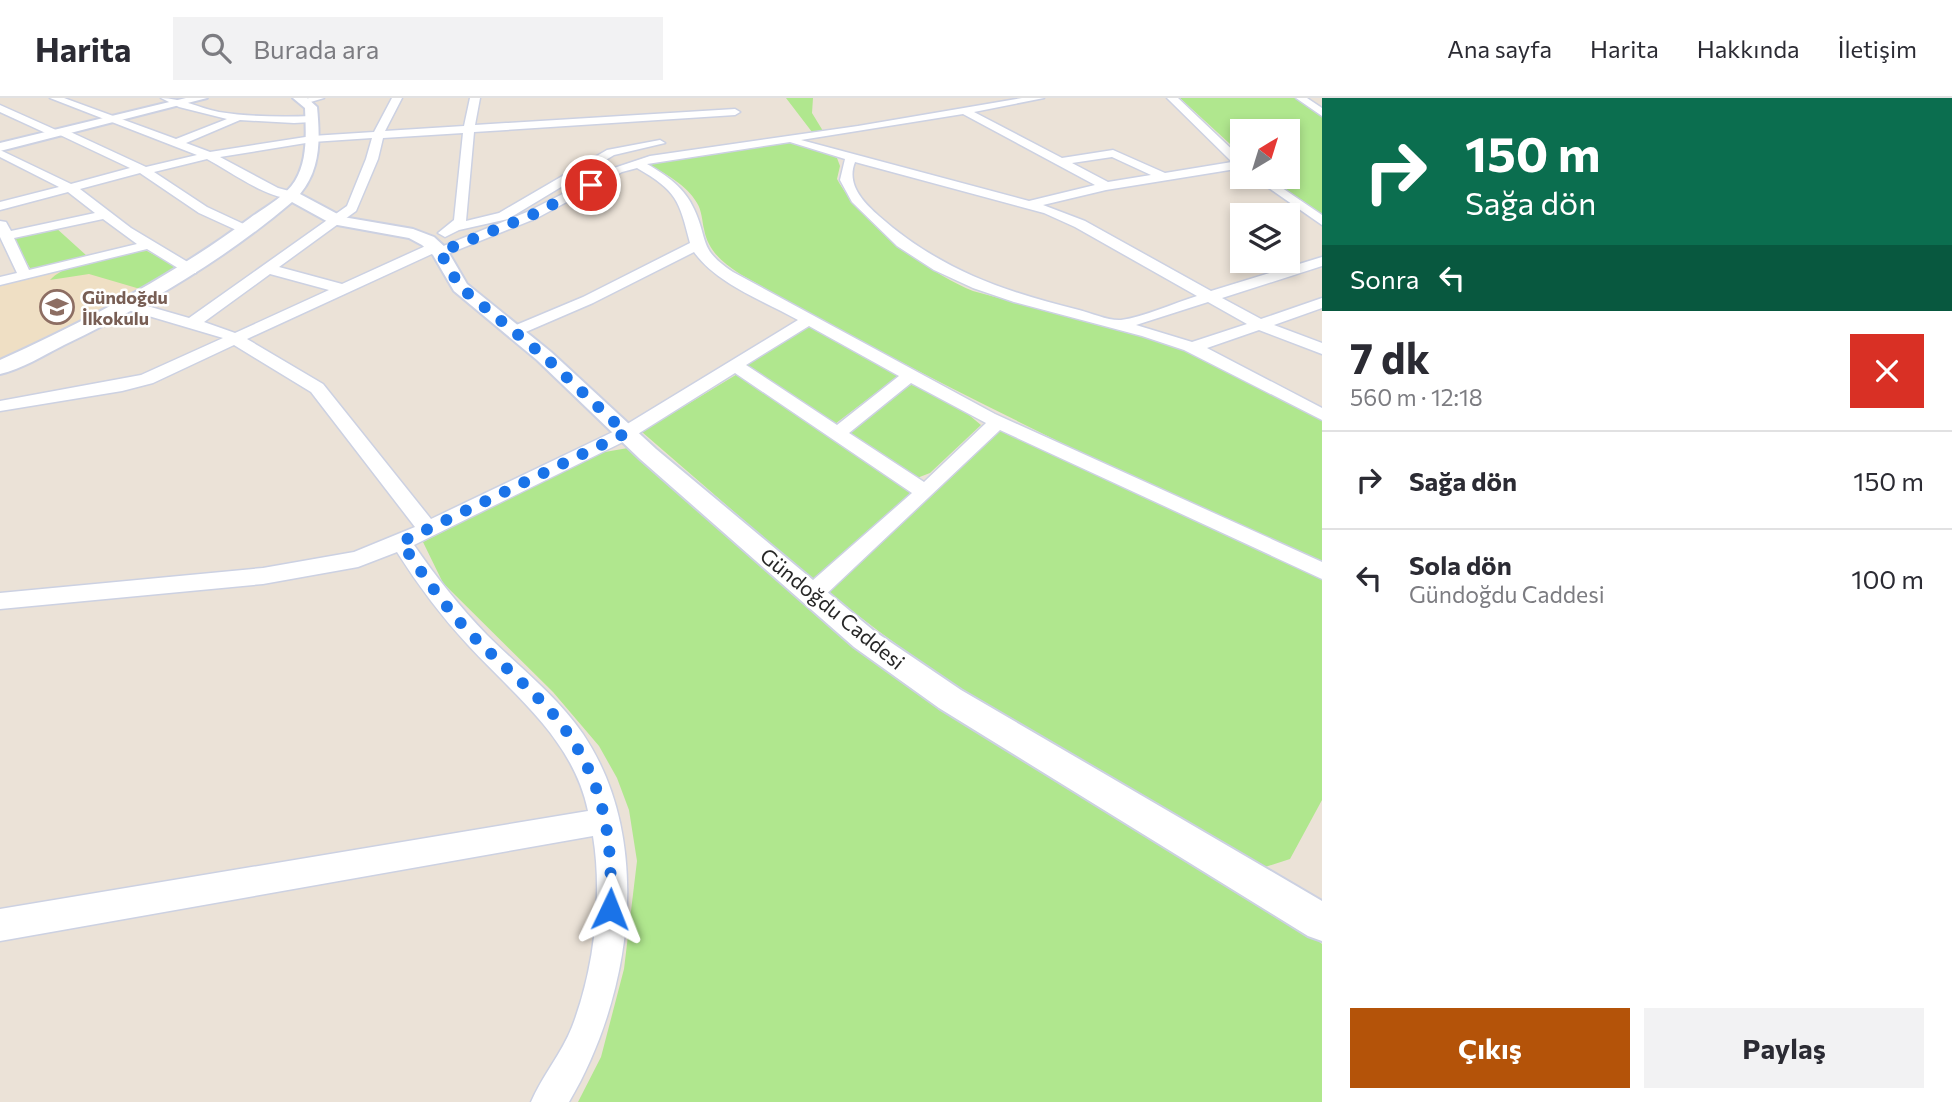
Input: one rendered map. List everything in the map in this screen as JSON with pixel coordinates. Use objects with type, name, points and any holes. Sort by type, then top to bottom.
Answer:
[{"type":"street","points":[[55,98],[209,156],[274,191],[306,202],[338,220],[413,234],[434,246]]},
{"type":"street","points":[[0,146],[171,101],[201,98]]},
{"type":"street","points":[[194,322],[338,220],[355,204],[378,135],[397,98]]},
{"type":"street","points":[[434,246],[460,220],[469,128],[475,98]]},
{"type":"street","points":[[0,406],[135,383],[239,339],[434,246],[524,219],[637,163],[1039,98]]},
{"type":"street","points":[[1172,98],[1230,154]]},
{"type":"street","points":[[1301,98],[1322,113]]},
{"type":"street","points":[[0,368],[130,306],[191,270],[289,195],[304,176],[312,139],[311,107],[308,99]]},
{"type":"street","points":[[171,101],[270,121],[312,118]]},
{"type":"street","points":[[0,206],[143,170],[312,139],[734,107],[742,124]]},
{"type":"street","points":[[0,108],[143,170],[204,210],[245,230]]},
{"type":"street","points":[[964,110],[1106,186]]},
{"type":"street","points":[[175,143],[240,117]]},
{"type":"street","points":[[718,135],[744,133],[745,144]]},
{"type":"street","points":[[785,139],[1032,204],[1080,224],[1260,325],[1322,349]]},
{"type":"street","points":[[455,227],[503,216],[570,174],[614,151],[678,140]]},
{"type":"street","points":[[0,153],[71,188],[103,215],[191,270]]},
{"type":"street","points":[[1061,162],[1113,153],[1164,177]]},
{"type":"street","points":[[851,158],[844,174],[846,184],[858,202],[879,224],[947,273],[984,289],[1192,348],[1322,415]]},
{"type":"street","points":[[637,163],[681,194],[692,219],[697,245],[725,272],[909,376],[998,422],[1322,571]]},
{"type":"street","points":[[1032,204],[1106,186],[1230,167]]},
{"type":"street","points":[[1276,189],[1322,221]]},
{"type":"street","points":[[7,236],[103,215]]},
{"type":"street","points":[[0,223],[25,275]]},
{"type":"street","points":[[0,282],[148,245]]},
{"type":"street","points":[[515,331],[588,300],[697,245]]},
{"type":"street","name":"Gündoğdu Caddesi","points":[[434,246],[460,287],[515,331],[626,433],[864,639],[950,699],[1322,922]]},
{"type":"street","points":[[1117,326],[1322,261]]},
{"type":"street","points":[[268,269],[343,289]]},
{"type":"street","points":[[1192,348],[1322,303]]},
{"type":"street","points":[[130,306],[194,322],[239,339],[317,388],[327,397],[427,528]]},
{"type":"street","points":[[0,601],[262,576],[358,559],[401,542],[626,433],[808,320]]},
{"type":"street","points":[[736,366],[925,492]]},
{"type":"street","points":[[836,434],[909,376]]},
{"type":"street","points":[[812,594],[998,422]]},
{"type":"street","points":[[401,542],[443,601],[467,629],[547,708],[574,743],[589,767],[611,843],[608,935],[601,977],[589,1027],[550,1102]]},
{"type":"street","points":[[0,925],[605,821]]},
{"type":"shaded area","name":"Gündoğdu İlkokulu","points":[[147,251],[183,270],[82,324],[0,359],[0,284]]},
{"type":"green space","points":[[786,98],[813,98],[812,113],[823,131],[812,132]]},
{"type":"green space","points":[[1180,98],[1296,98],[1322,115],[1322,214],[1286,189],[1300,189],[1300,119],[1230,119],[1230,144]]},
{"type":"green space","points":[[787,142],[837,158],[840,166],[837,179],[861,212],[896,244],[955,283],[973,291],[1179,347],[1322,419],[1322,564],[955,390],[740,274],[712,250],[706,237],[700,209],[693,197],[674,180],[646,163]]},
{"type":"green space","points":[[55,227],[87,256],[30,268],[13,239]]},
{"type":"green space","points":[[147,251],[183,270],[147,291],[89,274],[50,280],[81,263],[124,253]]},
{"type":"green space","points":[[813,326],[898,376],[835,424],[746,365],[801,329]]},
{"type":"green space","points":[[739,373],[910,490],[909,495],[813,580],[642,432]]},
{"type":"green space","points":[[911,385],[918,386],[963,410],[981,425],[930,473],[917,478],[852,435],[850,431],[889,398]]},
{"type":"green space","points":[[1004,430],[1322,577],[1322,800],[1290,859],[1262,868],[1095,772],[931,669],[829,592],[995,434]]},
{"type":"green space","points":[[628,448],[749,553],[1272,904],[1322,944],[1322,1102],[578,1102],[601,1057],[624,969],[637,861],[629,810],[617,778],[599,746],[553,692],[443,583],[423,542],[599,453]]},
{"type":"place","name":"Gündoğdu İlkokulu","points":[[57,307]]},
{"type":"route","points":[[591,185],[532,215],[440,252],[460,287],[544,356],[626,433],[401,542],[435,592],[467,629],[547,708],[589,767],[611,843],[610,909]]}]
